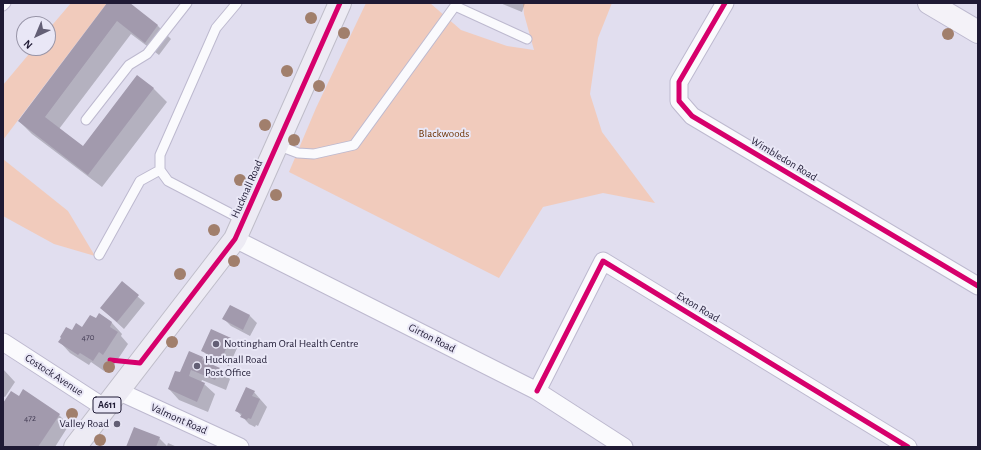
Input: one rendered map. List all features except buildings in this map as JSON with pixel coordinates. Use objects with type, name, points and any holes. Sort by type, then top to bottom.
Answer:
[{"type":"main road","name":"Hucknall Road","points":[[75,447],[240,230],[340,3]]},
{"type":"street","name":"Wimbledon Road","points":[[725,3],[678,82],[678,101],[692,116],[978,286]]},
{"type":"street","points":[[929,3],[978,32]]},
{"type":"street","name":"Girton Road","points":[[240,230],[537,391],[624,447]]},
{"type":"street","name":"Exton Road","points":[[537,391],[603,261],[908,447]]},
{"type":"street","name":"Costock Avenue","points":[[3,342],[111,399]]},
{"type":"street","name":"Valmont Road","points":[[111,399],[240,447]]},
{"type":"lane","points":[[3,6],[6,3]]},
{"type":"lane","points":[[86,120],[129,65],[147,54],[187,3]]},
{"type":"lane","points":[[237,3],[216,28],[160,155],[160,170],[168,181],[240,230]]},
{"type":"lane","points":[[277,145],[298,153],[314,154],[354,145],[455,6],[527,39]]},
{"type":"lane","points":[[100,255],[140,181],[160,170]]},
{"type":"green space","points":[[71,3],[107,3],[3,140],[3,85],[27,56],[56,56],[56,21]]},
{"type":"green space","name":"Blackwoods","points":[[366,3],[430,3],[461,30],[507,46],[534,50],[524,14],[523,3],[612,3],[598,38],[590,94],[602,132],[655,203],[603,193],[543,207],[499,278],[289,172],[316,108]]},
{"type":"green space","points":[[3,159],[68,211],[95,256],[54,244],[3,216]]},
{"type":"cycle path","points":[[110,360],[140,363],[235,239],[340,3]]},
{"type":"cycle path","points":[[725,3],[679,82],[679,101],[692,116],[978,286]]},
{"type":"cycle path","points":[[537,391],[603,261],[908,447]]},
{"type":"place","name":"Nottingham Oral Health Centre","points":[[216,344]]},
{"type":"place","name":"Hucknall Road Post Office","points":[[197,366]]},
{"type":"place","name":"Valley Road","points":[[117,424]]}]
